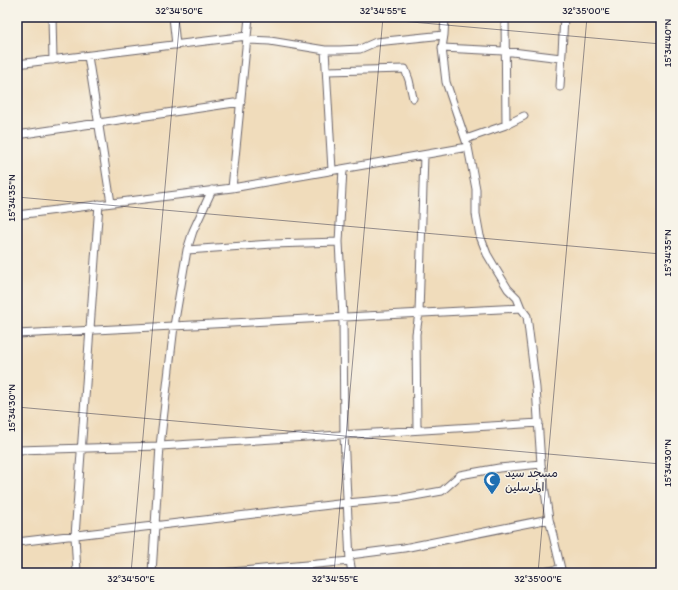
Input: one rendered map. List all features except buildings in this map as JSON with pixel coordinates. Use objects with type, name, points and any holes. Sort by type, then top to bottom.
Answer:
[{"type":"street","points":[[52,17],[53,60]]},
{"type":"street","points":[[173,17],[176,45]]},
{"type":"street","points":[[232,188],[249,17]]},
{"type":"street","points":[[445,17],[442,48],[446,82],[468,147],[476,190],[476,214],[480,236],[496,271],[508,289],[517,298],[521,308],[528,316],[536,388],[541,464],[549,519],[561,571],[537,573]]},
{"type":"street","points":[[505,17],[504,51],[506,125]]},
{"type":"street","points":[[560,87],[564,17]]},
{"type":"street","points":[[17,64],[247,38],[326,50],[352,50],[360,49],[376,42],[444,35]]},
{"type":"street","points":[[442,48],[504,51],[561,58]]},
{"type":"street","points":[[326,50],[332,170]]},
{"type":"street","points":[[88,56],[111,203]]},
{"type":"street","points":[[327,71],[405,69],[413,98]]},
{"type":"street","points":[[17,135],[240,102]]},
{"type":"street","points":[[466,139],[506,125],[524,116]]},
{"type":"street","points":[[17,214],[232,188],[468,147]]},
{"type":"street","points":[[417,430],[416,334],[424,155]]},
{"type":"street","points":[[342,169],[340,242],[343,317],[344,435],[352,573]]},
{"type":"street","points":[[152,573],[160,446],[174,326],[187,250],[193,231],[212,190]]},
{"type":"street","points":[[77,573],[76,536],[99,204]]},
{"type":"street","points":[[187,250],[272,244],[340,242]]},
{"type":"street","points":[[17,334],[521,308]]},
{"type":"street","points":[[17,450],[160,446],[539,423]]},
{"type":"street","points":[[17,542],[347,503],[403,498],[442,490],[460,475],[499,468],[541,464]]},
{"type":"street","points":[[220,573],[350,558],[549,519]]},
{"type":"place","name":"مسجد سيد المرسلين","points":[[492,495]]}]
